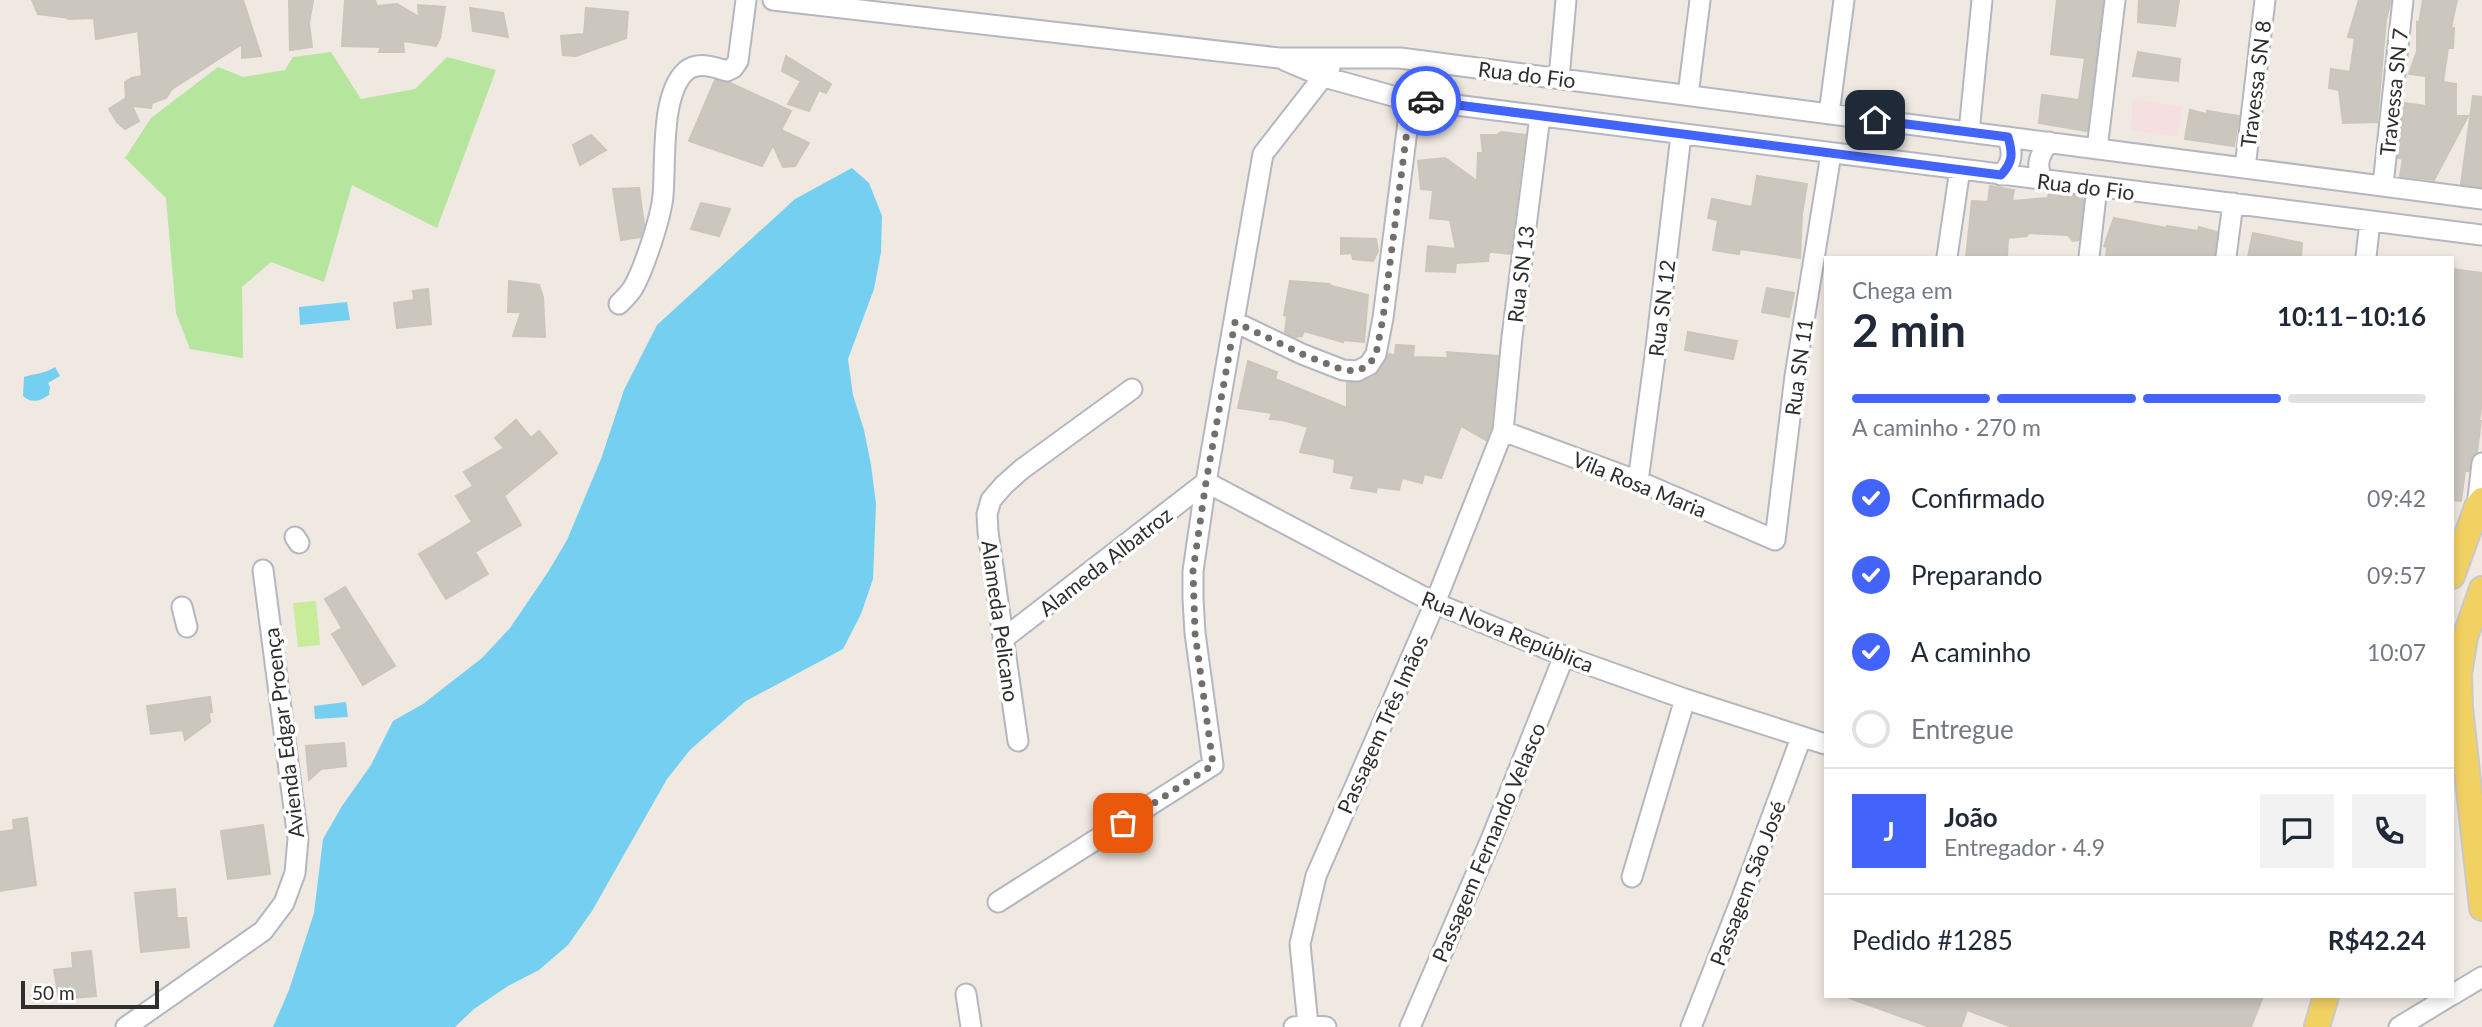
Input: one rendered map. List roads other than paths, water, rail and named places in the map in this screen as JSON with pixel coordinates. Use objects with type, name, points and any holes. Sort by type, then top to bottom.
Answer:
[{"type":"main road","points":[[2454,571],[2479,503]]},
{"type":"main road","points":[[2482,589],[2476,620],[2465,637],[2459,674],[2460,708],[2482,900]]},
{"type":"main road","points":[[2318,1027],[2325,998]]},
{"type":"street","points":[[619,304],[633,288],[656,229],[663,198],[667,119],[673,92],[686,71],[696,66],[707,65],[727,71],[733,68],[738,61],[746,0]]},
{"type":"street","name":"Rua do Fio","points":[[773,0],[816,2],[1279,58],[1400,58],[2482,199]]},
{"type":"street","points":[[1559,78],[1566,0]]},
{"type":"street","points":[[1688,95],[1700,0]]},
{"type":"street","points":[[1829,114],[1844,0]]},
{"type":"street","points":[[1969,132],[1982,0]]},
{"type":"street","points":[[2098,149],[2115,0]]},
{"type":"street","name":"Travessa SN 8","points":[[2245,168],[2265,0]]},
{"type":"street","name":"Travessa SN 7","points":[[2384,185],[2403,0]]},
{"type":"street","name":"Rua do Fio","points":[[1279,58],[1324,77],[1400,98],[2482,235]]},
{"type":"street","points":[[998,902],[1213,765],[1195,633],[1193,571],[1263,154],[1336,58]]},
{"type":"street","points":[[1235,322],[1343,370],[1357,371],[1369,365],[1376,354],[1411,99]]},
{"type":"street","name":"Rua SN 13","points":[[1503,431],[1540,116]]},
{"type":"street","name":"Rua SN 12","points":[[1638,481],[1656,356],[1681,135]]},
{"type":"street","points":[[2001,175],[2010,166],[2013,157],[2008,137]]},
{"type":"street","points":[[2043,180],[2039,173],[2039,159],[2049,142]]},
{"type":"street","name":"Rua SN 11","points":[[1775,540],[1796,376],[1831,154]]},
{"type":"street","points":[[1947,256],[1960,169]]},
{"type":"street","points":[[2088,256],[2097,187]]},
{"type":"street","points":[[2226,256],[2232,203]]},
{"type":"street","points":[[2366,256],[2371,220]]},
{"type":"street","name":"Alameda Pelicano","points":[[1018,741],[987,514],[992,500],[1022,469],[1132,389]]},
{"type":"street","name":"Vila Rosa Maria","points":[[1503,431],[1638,481],[1775,540]]},
{"type":"street","name":"Passagem Três Imãos","points":[[1309,1026],[1300,944],[1316,876],[1436,603],[1503,431]]},
{"type":"street","points":[[2479,503],[2482,463]]},
{"type":"street","name":"Rua Nova República","points":[[1206,482],[1436,603],[1564,656],[1824,744]]},
{"type":"street","name":"Alameda Albatroz","points":[[1003,639],[1206,482]]},
{"type":"street","name":"Avienda Edgar Proença","points":[[127,1027],[263,931],[284,903],[295,873],[298,839],[263,570]]},
{"type":"street","points":[[182,607],[187,627]]},
{"type":"street","name":"Passagem Fernando Velasco","points":[[1410,1027],[1492,837],[1564,656]]},
{"type":"street","points":[[1632,877],[1685,699]]},
{"type":"street","name":"Passagem São José","points":[[1691,1027],[1801,738]]},
{"type":"street","points":[[2454,993],[2482,977]]},
{"type":"street","points":[[966,995],[971,1027]]},
{"type":"street","points":[[2399,1027],[2446,998]]},
{"type":"water","points":[[852,168],[869,183],[882,216],[881,252],[874,289],[848,359],[853,395],[871,465],[876,504],[873,579],[861,614],[843,649],[746,701],[690,750],[667,779],[592,911],[568,945],[539,970],[508,986],[474,1009],[455,1027],[273,1027],[289,990],[314,913],[323,839],[371,765],[393,721],[423,704],[482,658],[510,628],[548,572],[567,540],[601,459],[624,390],[657,325],[795,199]]},
{"type":"water","points":[[347,302],[350,320],[300,325],[299,307]]},
{"type":"water","points":[[55,367],[60,376],[48,383],[49,395],[36,401],[23,396],[24,377]]},
{"type":"water","points":[[346,702],[348,717],[315,719],[314,706]]}]
